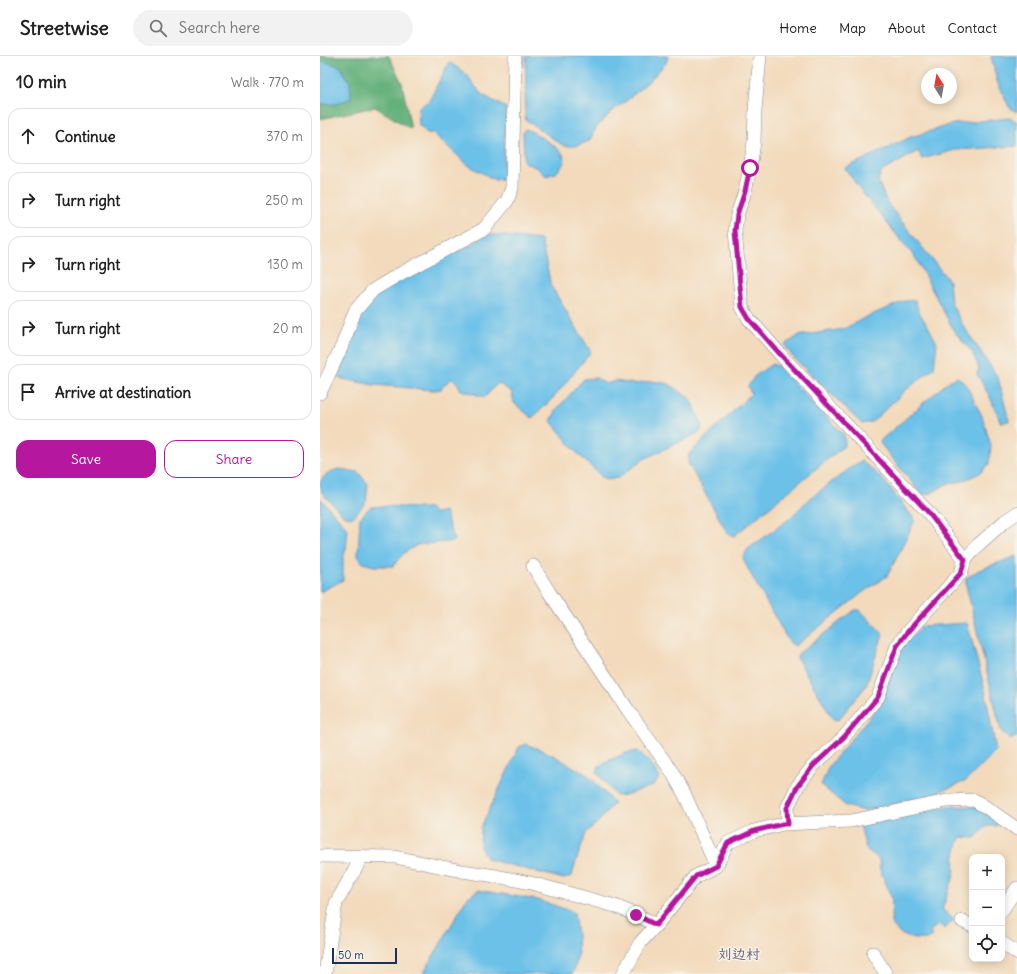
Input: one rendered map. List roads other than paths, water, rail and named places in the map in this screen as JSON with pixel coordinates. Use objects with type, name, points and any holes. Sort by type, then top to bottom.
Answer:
[{"type":"street","points":[[320,393],[342,346],[355,311],[373,290],[484,228],[507,201],[512,188],[515,56]]},
{"type":"street","points":[[760,56],[755,110],[754,142],[745,191],[737,215],[735,231],[742,307],[749,319],[780,354],[928,512],[965,560]]},
{"type":"street","points":[[788,824],[787,808],[797,787],[813,766],[844,737],[878,697],[897,646],[909,630],[961,573],[965,560],[978,545],[1005,520],[1017,513]]},
{"type":"street","points":[[533,566],[628,710],[672,772],[685,795],[716,866]]},
{"type":"street","points":[[623,974],[640,943],[696,876],[716,866],[728,843],[754,831],[783,824],[851,821],[947,801],[974,800],[1017,829]]},
{"type":"street","points":[[320,856],[395,858],[496,876],[534,884],[616,906],[656,925]]},
{"type":"street","points":[[325,974],[336,903],[357,866],[359,857]]},
{"type":"street","points":[[1005,906],[1017,888]]},
{"type":"street","points":[[1005,945],[1017,953]]},
{"type":"street","points":[[873,953],[886,974]]},
{"type":"water","points":[[526,56],[668,56],[666,63],[648,82],[625,102],[613,110],[596,128],[589,141],[576,146],[564,146],[525,119]]},
{"type":"water","points":[[991,56],[1017,56],[1017,112],[1009,107],[997,81]]},
{"type":"water","points":[[322,61],[340,66],[350,83],[351,98],[336,104],[320,104],[320,62]]},
{"type":"water","points":[[449,62],[466,74],[481,94],[506,108],[503,179],[495,180],[468,165],[433,133],[427,133],[419,125],[418,108],[429,101]]},
{"type":"water","points":[[1009,118],[1017,122],[1017,146],[955,150],[922,159],[918,151],[881,172],[878,181],[887,203],[949,281],[951,303],[962,324],[998,378],[1009,421],[1001,423],[990,397],[977,374],[979,368],[972,352],[954,331],[917,260],[861,191],[845,168],[911,137],[953,124]]},
{"type":"water","points":[[525,129],[544,139],[560,150],[563,154],[565,162],[556,173],[546,176],[537,168],[524,162],[523,131]]},
{"type":"water","points":[[487,234],[541,240],[551,286],[591,352],[553,398],[532,418],[514,403],[512,392],[498,383],[485,397],[461,390],[453,379],[449,380],[441,389],[434,390],[374,385],[338,378],[356,319],[379,292],[405,277],[471,245]]},
{"type":"water","points":[[915,300],[919,312],[937,343],[934,368],[908,388],[872,422],[862,424],[792,356],[785,345],[798,336],[844,329],[866,317],[905,301]]},
{"type":"water","points":[[772,364],[778,366],[844,435],[845,445],[734,536],[728,534],[688,463],[689,454],[751,394],[748,386],[755,376]]},
{"type":"water","points":[[958,377],[966,385],[982,416],[991,446],[989,464],[980,473],[962,481],[946,484],[930,494],[921,494],[880,443],[881,440],[949,381]]},
{"type":"water","points":[[596,378],[606,384],[615,381],[635,384],[652,381],[669,384],[691,399],[702,425],[700,432],[644,459],[618,478],[604,479],[576,452],[551,421],[557,409],[584,379]]},
{"type":"water","points":[[861,461],[881,477],[915,520],[887,576],[862,593],[795,646],[789,642],[743,558],[748,549],[789,519],[807,501]]},
{"type":"water","points":[[339,469],[358,472],[368,484],[366,502],[353,517],[344,516],[322,493],[320,482],[322,479],[328,473]]},
{"type":"water","points":[[320,498],[348,529],[346,549],[343,558],[343,580],[320,592]]},
{"type":"water","points":[[383,506],[429,508],[436,514],[445,512],[454,541],[417,545],[404,553],[393,566],[374,566],[363,563],[358,556],[360,518],[370,507]]},
{"type":"water","points":[[1017,556],[1017,737],[1009,739],[1001,731],[966,585],[966,578],[979,570]]},
{"type":"water","points":[[855,610],[860,610],[883,634],[866,686],[838,720],[833,719],[797,658],[798,654]]},
{"type":"water","points":[[967,623],[985,690],[996,751],[966,781],[929,796],[864,811],[846,806],[821,785],[829,766],[882,702],[896,659],[906,642],[922,626]]},
{"type":"water","points":[[526,744],[551,754],[589,776],[614,803],[600,820],[586,833],[572,876],[564,879],[487,859],[480,847],[481,827],[519,747]]},
{"type":"water","points":[[638,751],[649,761],[660,778],[652,786],[625,795],[616,796],[597,772],[599,766],[626,753]]},
{"type":"water","points":[[949,806],[976,807],[1000,821],[996,826],[987,826],[975,838],[960,837],[955,854],[954,876],[942,909],[954,920],[944,929],[939,924],[930,931],[932,936],[926,939],[915,939],[900,934],[891,923],[892,898],[880,870],[879,859],[866,849],[860,825]]},
{"type":"water","points":[[478,890],[538,900],[574,912],[578,952],[572,974],[423,974],[467,898]]},
{"type":"district","name":"刘边村","points":[[739,954]]}]
